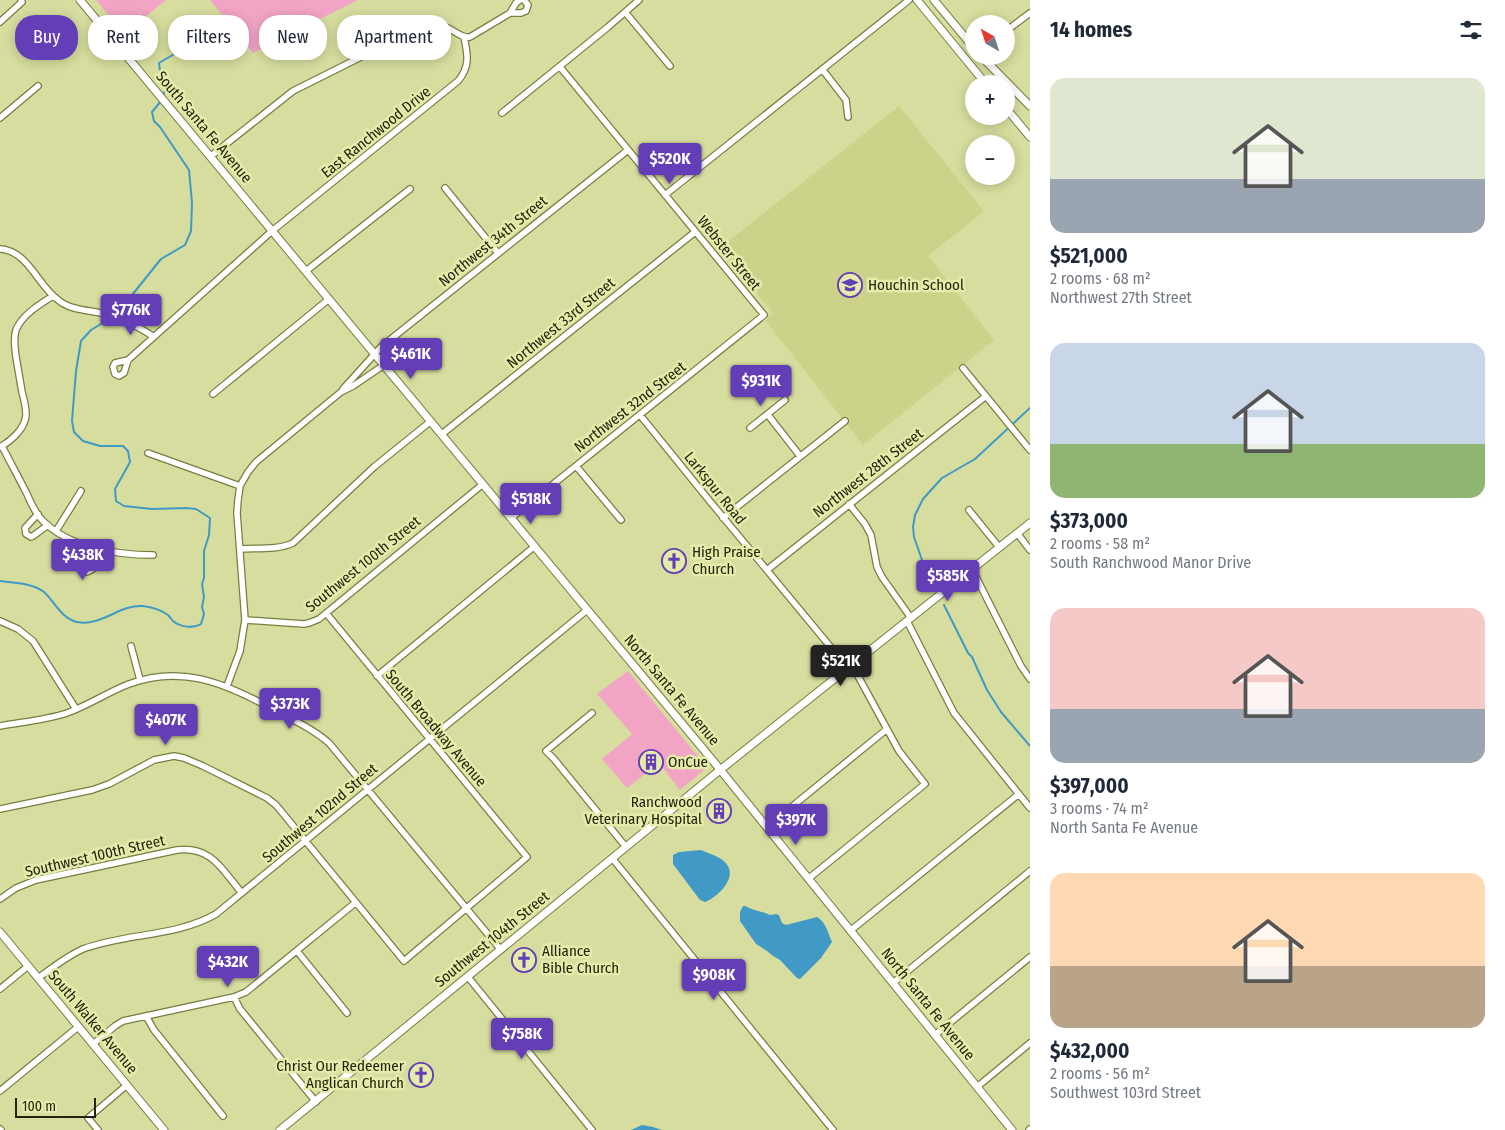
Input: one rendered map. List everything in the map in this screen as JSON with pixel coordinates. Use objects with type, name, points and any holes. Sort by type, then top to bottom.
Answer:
[{"type":"main road","name":"South Santa Fe Avenue","points":[[80,0],[306,271]]},
{"type":"main road","points":[[917,0],[965,57]]},
{"type":"main road","points":[[934,0],[965,37]]},
{"type":"main road","points":[[971,65],[979,75]]},
{"type":"main road","points":[[990,65],[1030,106]]},
{"type":"main road","points":[[1015,119],[1030,137]]},
{"type":"main road","name":"North Santa Fe Avenue","points":[[306,271],[767,827],[1012,1130]]},
{"type":"main road","name":"Southwest 104th Street","points":[[280,1130],[720,770],[1030,523]]},
{"type":"main road","name":"South Walker Avenue","points":[[0,932],[164,1130]]},
{"type":"street","points":[[211,156],[293,92],[428,25],[439,25],[449,28],[464,37],[470,37],[510,13],[520,0]]},
{"type":"street","points":[[510,13],[526,11],[528,5],[524,0]]},
{"type":"street","points":[[502,113],[639,0]]},
{"type":"street","points":[[665,195],[909,0]]},
{"type":"street","points":[[0,22],[22,1]]},
{"type":"street","points":[[625,12],[670,66]]},
{"type":"street","points":[[1015,24],[1030,13]]},
{"type":"street","name":"East Ranchwood Drive","points":[[128,360],[272,231],[458,82],[467,66],[468,54],[464,37]]},
{"type":"street","name":"Webster Street","points":[[560,67],[764,315]]},
{"type":"street","points":[[822,68],[846,100],[848,117]]},
{"type":"street","points":[[0,118],[38,86]]},
{"type":"street","name":"Northwest 34th Street","points":[[341,392],[381,346],[628,150]]},
{"type":"street","points":[[445,188],[498,253]]},
{"type":"street","points":[[306,271],[410,189]]},
{"type":"street","name":"Northwest 33rd Street","points":[[442,434],[695,232]]},
{"type":"street","points":[[0,249],[12,252],[22,259],[61,303],[73,308],[100,312],[119,319],[154,337]]},
{"type":"street","points":[[53,296],[22,320],[16,330],[14,339],[15,349],[26,416],[13,438],[1,446],[38,514],[56,531],[100,550],[131,555],[153,555]]},
{"type":"street","points":[[213,394],[329,299]]},
{"type":"street","name":"Northwest 32nd Street","points":[[511,518],[764,315]]},
{"type":"street","points":[[227,686],[240,651],[245,620],[237,506],[240,486],[256,462],[341,392],[384,365]]},
{"type":"street","points":[[963,368],[1030,450]]},
{"type":"street","name":"Northwest 28th Street","points":[[767,570],[986,396]]},
{"type":"street","points":[[750,428],[785,400]]},
{"type":"street","name":"Larkspur Road","points":[[640,414],[723,518],[850,666],[899,751],[925,784],[808,879]]},
{"type":"street","points":[[768,415],[800,456]]},
{"type":"street","points":[[240,550],[285,546],[293,543],[374,467],[431,421]]},
{"type":"street","points":[[723,518],[845,421]]},
{"type":"street","points":[[148,453],[240,486]]},
{"type":"street","points":[[576,466],[621,520]]},
{"type":"street","name":"Southwest 100th Street","points":[[245,620],[304,624],[314,621],[326,614],[483,484]]},
{"type":"street","points":[[56,531],[81,491]]},
{"type":"street","points":[[849,504],[872,535],[878,567],[882,577],[909,619],[954,712],[1030,808]]},
{"type":"street","points":[[969,510],[1000,547]]},
{"type":"street","points":[[38,514],[25,528],[26,534],[31,537],[48,525]]},
{"type":"street","points":[[1017,533],[1030,550]]},
{"type":"street","points":[[87,546],[82,565],[83,569],[87,572],[95,566],[100,550]]},
{"type":"street","points":[[377,676],[535,546]]},
{"type":"street","points":[[972,569],[1021,666],[1030,679]]},
{"type":"street","name":"Southwest 102nd Street","points":[[38,978],[67,958],[85,949],[188,926],[216,914],[587,610]]},
{"type":"street","name":"South Broadway Avenue","points":[[326,614],[528,857],[466,908]]},
{"type":"street","points":[[0,621],[18,628],[33,641],[76,709]]},
{"type":"street","points":[[131,646],[140,680]]},
{"type":"street","points":[[0,726],[46,718],[76,709],[140,680],[185,677],[204,679],[227,686],[315,732],[336,750],[501,950]]},
{"type":"street","points":[[592,714],[546,751],[626,847]]},
{"type":"street","points":[[767,827],[887,729]]},
{"type":"street","points":[[0,809],[92,790],[109,784],[154,760],[178,756],[204,766],[267,798],[276,806],[404,961],[466,908]]},
{"type":"street","points":[[850,931],[1018,794]]},
{"type":"street","name":"Southwest 100th Street","points":[[0,899],[16,888],[36,880],[188,849],[200,851],[208,855],[242,894]]},
{"type":"street","points":[[612,858],[833,1130]]},
{"type":"street","points":[[893,983],[1030,871]]},
{"type":"street","points":[[93,1044],[120,1023],[234,997],[250,990],[355,903]]},
{"type":"street","points":[[297,951],[347,1013]]},
{"type":"street","points":[[935,1035],[1030,957]]},
{"type":"street","points":[[0,989],[28,966]]},
{"type":"street","points":[[468,977],[592,1130]]},
{"type":"street","points":[[234,997],[240,1009],[316,1102]]},
{"type":"street","points":[[146,1016],[154,1030],[223,1116]]},
{"type":"street","points":[[0,1091],[78,1026]]},
{"type":"street","points":[[977,1086],[1030,1043]]},
{"type":"street","points":[[98,1130],[88,1118],[127,1085]]},
{"type":"shaded area","points":[[96,0],[166,0],[147,15],[108,15]]},
{"type":"shaded area","points":[[210,0],[358,0],[327,16],[259,15],[259,50],[253,53],[249,48],[249,15],[222,15]]},
{"type":"shaded area","name":"Houchin School","points":[[899,106],[984,211],[928,256],[994,340],[863,445],[766,321],[773,313],[720,248]]},
{"type":"shaded area","points":[[628,671],[705,765],[703,771],[680,790],[659,763],[627,788],[602,759],[632,734],[597,694]]},
{"type":"water","points":[[701,850],[723,860],[730,871],[724,888],[705,902],[700,900],[673,864],[673,855],[679,852]]},
{"type":"water","points":[[743,906],[770,915],[779,915],[782,923],[786,925],[817,917],[825,925],[832,942],[821,958],[800,979],[797,978],[780,960],[756,944],[740,921],[740,912]]},
{"type":"water","points":[[642,1125],[653,1127],[662,1130],[631,1130]]},
{"type":"waterway","points":[[163,96],[167,81],[160,71],[159,63],[168,58]]},
{"type":"waterway","points":[[115,315],[161,259],[185,245],[191,231],[192,203],[189,170],[154,121],[152,112],[161,101]]},
{"type":"waterway","points":[[0,581],[23,584],[39,589],[48,596],[62,613],[77,622],[86,623],[102,619],[126,608],[143,606],[162,612],[183,626],[190,627],[201,624],[204,614],[202,607],[204,597],[202,584],[204,578],[204,551],[209,535],[210,518],[196,509],[152,509],[124,506],[116,501],[115,489],[130,462],[128,451],[123,446],[100,446],[83,441],[74,432],[72,421],[76,371],[81,341],[91,330],[111,318]]},
{"type":"waterway","points":[[935,586],[922,560],[914,537],[915,515],[923,499],[942,478],[975,459],[1030,408]]},
{"type":"waterway","points":[[944,605],[968,653],[972,657],[987,690],[1001,712],[1030,746]]},
{"type":"place","name":"Houchin School","points":[[850,285]]},
{"type":"place","name":"High Praise Church","points":[[674,561]]},
{"type":"place","name":"OnCue","points":[[651,762]]},
{"type":"place","name":"Ranchwood Veterinary Hospital","points":[[719,811]]},
{"type":"place","name":"Alliance Bible Church","points":[[524,960]]},
{"type":"place","name":"Christ Our Redeemer Anglican Church","points":[[421,1075]]}]
